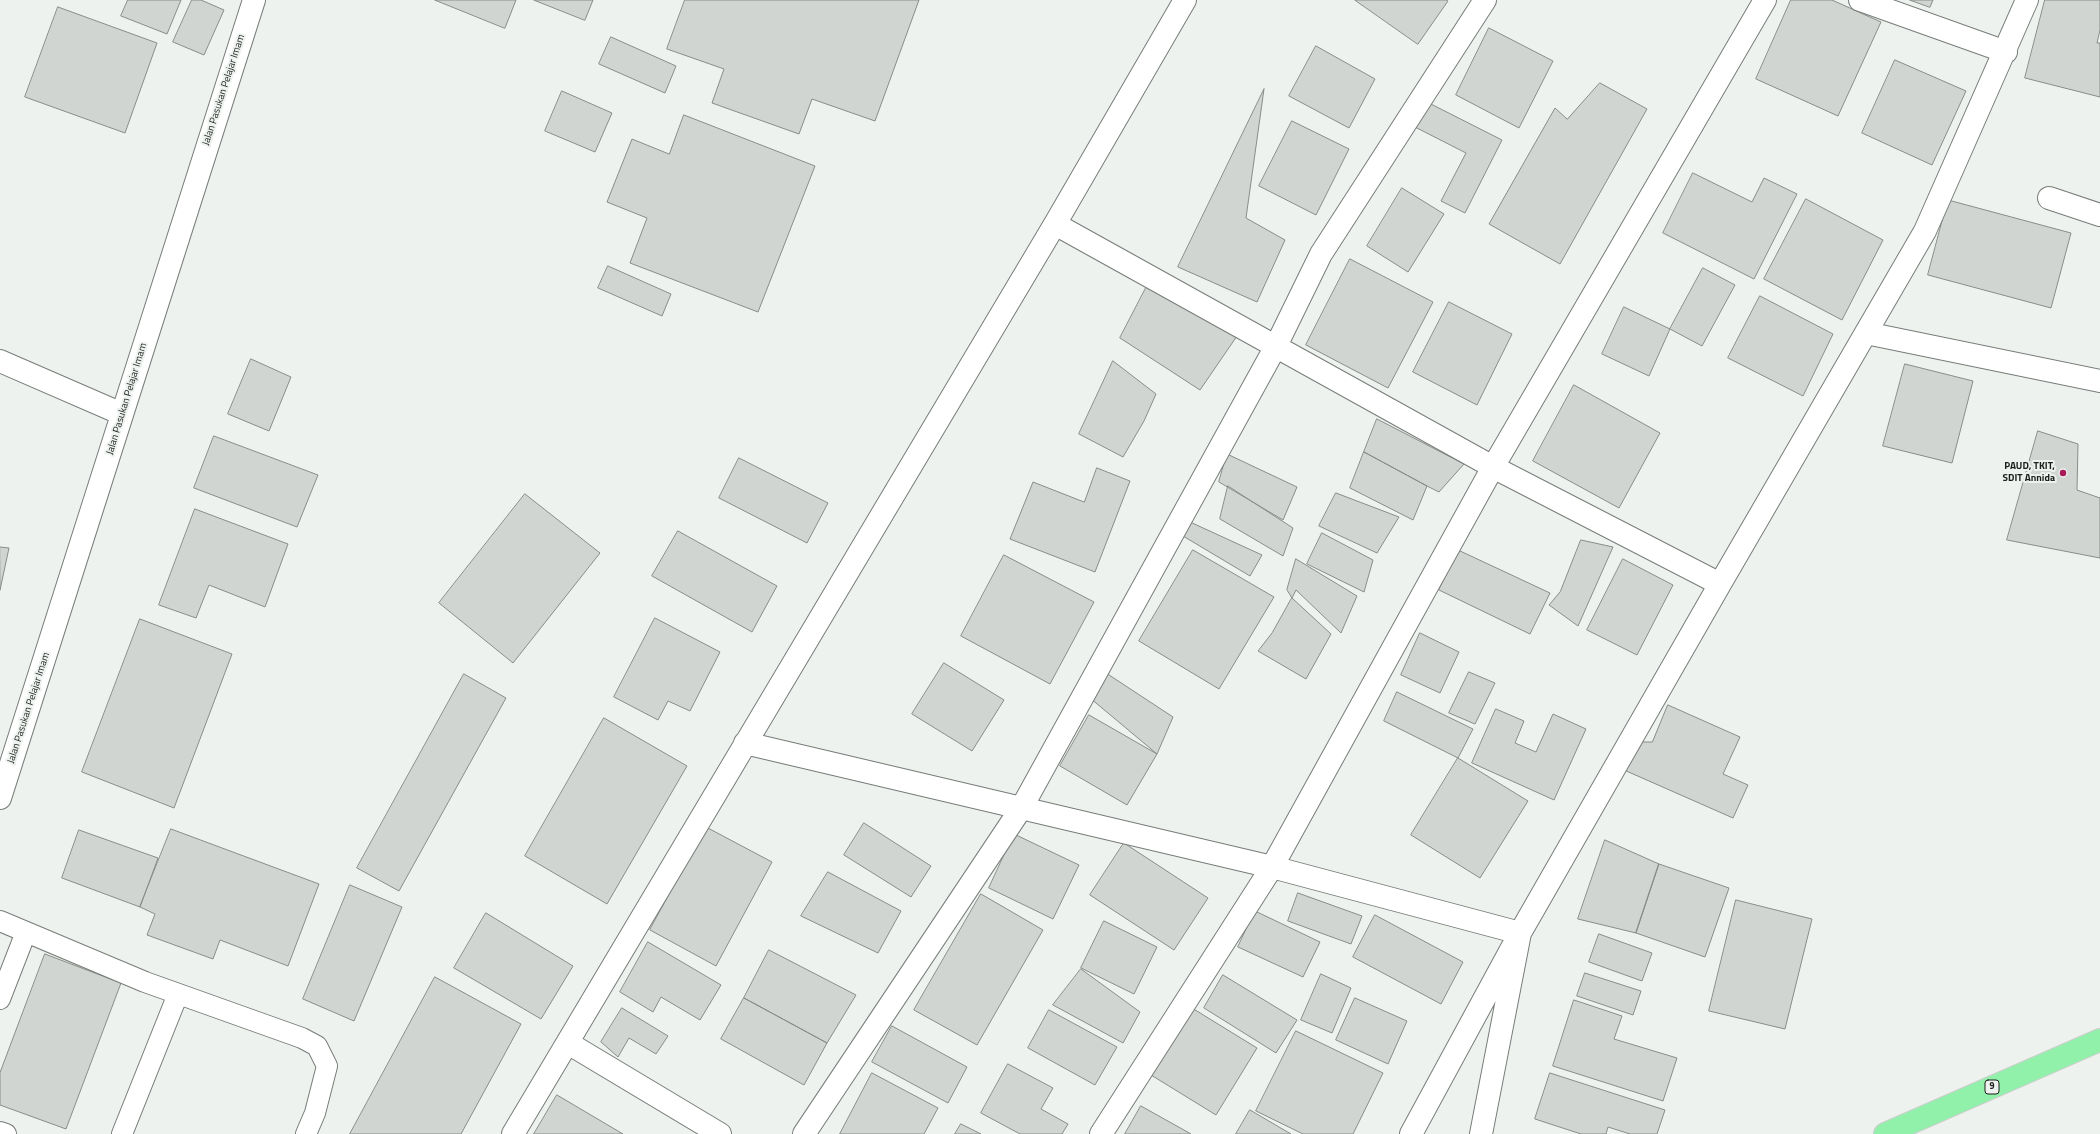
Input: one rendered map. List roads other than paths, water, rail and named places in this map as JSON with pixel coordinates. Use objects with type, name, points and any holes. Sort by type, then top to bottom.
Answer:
[{"type":"highway","name":"9","points":[[1885,1134],[2100,1040]]},
{"type":"street","name":"Jalan Pasukan Pelajar Imam","points":[[0,798],[254,0]]},
{"type":"street","points":[[513,1134],[1055,224],[1185,0]]},
{"type":"street","points":[[804,1134],[1022,807],[1276,346],[1321,254],[1485,0]]},
{"type":"street","points":[[1101,1134],[1272,867],[1493,467],[1765,0]]},
{"type":"street","points":[[1860,0],[2006,52]]},
{"type":"street","points":[[1411,1134],[1520,933],[1925,231],[2006,52],[2027,0]]},
{"type":"street","points":[[2049,198],[2100,215]]},
{"type":"street","points":[[1055,224],[1493,467],[1720,584]]},
{"type":"street","points":[[1866,333],[2100,381]]},
{"type":"street","points":[[0,361],[122,414]]},
{"type":"street","points":[[745,744],[1022,807],[1272,867],[1520,933]]},
{"type":"street","points":[[1481,1134],[1520,933]]},
{"type":"street","points":[[568,1043],[720,1134]]},
{"type":"lane","points":[[0,921],[178,994],[302,1038],[318,1046],[326,1066],[316,1113],[306,1134]]},
{"type":"lane","points":[[0,999],[26,932]]},
{"type":"lane","points":[[122,1134],[178,994]]},
{"type":"lane","points":[[0,1132],[6,1134]]},
{"type":"place","name":"PAUD, TKIT, SDIT Annida","points":[[2063,473]]}]
